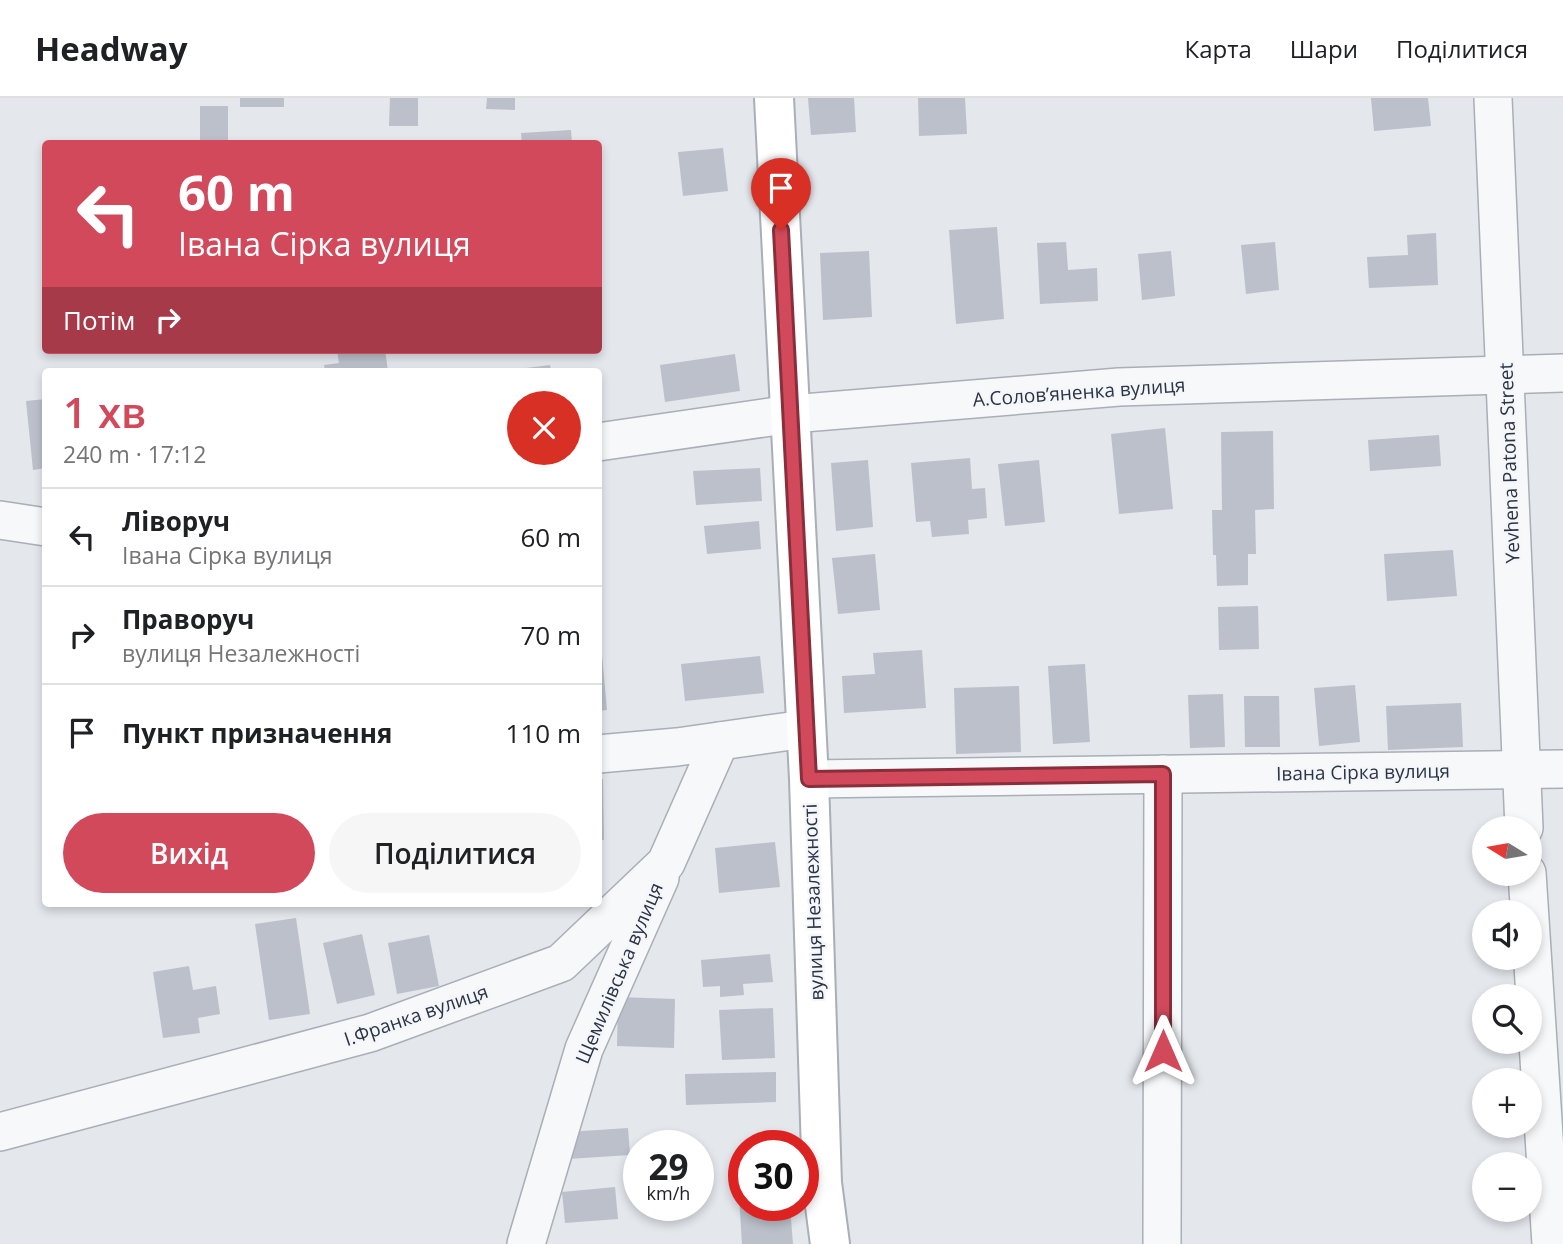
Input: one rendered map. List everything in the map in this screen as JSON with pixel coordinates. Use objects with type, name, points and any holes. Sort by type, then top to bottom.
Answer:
[{"type":"street","name":"вулиця Незалежності","points":[[774,98],[809,779],[822,1183],[830,1244]]},
{"type":"street","name":"Yevhena Patona Street","points":[[1493,98],[1523,816]]},
{"type":"street","name":"А.Солов’яненка вулиця","points":[[602,441],[791,414],[1119,387],[1563,373]]},
{"type":"street","points":[[0,520],[42,526]]},
{"type":"street","points":[[602,754],[806,729]]},
{"type":"street","name":"І.Франка вулиця","points":[[0,1132],[370,1033],[561,963],[666,863],[720,741]]},
{"type":"street","name":"Івана Сірка вулиця","points":[[809,779],[1563,769]]},
{"type":"street","points":[[1162,1244],[1163,774]]},
{"type":"street","name":"Щемилівська вулиця","points":[[526,1244],[584,1049],[666,863]]},
{"type":"street","points":[[1528,886],[1551,1244]]},
{"type":"building","points":[[240,98],[284,98],[284,107],[240,107]]},
{"type":"building","points":[[390,98],[418,98],[418,126],[389,126]]},
{"type":"building","points":[[487,98],[515,98],[515,110],[486,109]]},
{"type":"building","points":[[808,98],[854,98],[856,132],[811,135]]},
{"type":"building","points":[[918,98],[965,98],[967,134],[919,136]]},
{"type":"building","points":[[1371,98],[1428,98],[1431,126],[1374,131]]},
{"type":"building","points":[[200,106],[228,106],[228,140],[200,140]]},
{"type":"building","points":[[571,130],[572,140],[522,140],[521,133]]},
{"type":"building","points":[[723,148],[728,191],[683,196],[678,152]]},
{"type":"building","points":[[997,227],[1004,319],[956,324],[949,230]]},
{"type":"building","points":[[1436,233],[1438,285],[1369,288],[1367,257],[1408,255],[1407,235]]},
{"type":"building","points":[[1066,242],[1068,270],[1097,268],[1098,301],[1040,304],[1037,243]]},
{"type":"building","points":[[1275,242],[1279,290],[1246,294],[1241,245]]},
{"type":"building","points":[[869,251],[872,317],[823,320],[820,253]]},
{"type":"building","points":[[1171,251],[1175,296],[1142,300],[1138,254]]},
{"type":"building","points":[[338,354],[386,354],[388,368],[324,368],[324,365],[339,363]]},
{"type":"building","points":[[735,354],[740,391],[665,402],[660,365]]},
{"type":"building","points":[[550,365],[550,368],[526,368]]},
{"type":"building","points":[[42,399],[42,469],[33,470],[26,401]]},
{"type":"building","points":[[1165,428],[1173,509],[1119,514],[1111,434]]},
{"type":"building","points":[[1273,431],[1274,509],[1255,510],[1256,554],[1248,554],[1248,585],[1217,586],[1212,510],[1222,510],[1221,432]]},
{"type":"building","points":[[1439,435],[1441,466],[1370,471],[1368,440]]},
{"type":"building","points":[[970,458],[972,489],[985,488],[987,518],[968,520],[969,534],[932,537],[930,521],[916,522],[911,463]]},
{"type":"building","points":[[868,460],[873,527],[836,531],[831,463]]},
{"type":"building","points":[[1039,460],[1045,522],[1005,526],[998,464]]},
{"type":"building","points":[[760,468],[762,501],[696,505],[693,471]]},
{"type":"building","points":[[759,521],[761,549],[707,554],[704,526]]},
{"type":"building","points":[[1453,550],[1457,596],[1387,601],[1384,554]]},
{"type":"building","points":[[875,554],[880,610],[838,614],[832,558]]},
{"type":"building","points":[[1258,606],[1259,649],[1219,650],[1218,607]]},
{"type":"building","points":[[922,650],[926,708],[844,713],[842,676],[875,674],[873,653]]},
{"type":"building","points":[[602,655],[607,710],[602,711]]},
{"type":"building","points":[[760,656],[764,693],[685,701],[681,664]]},
{"type":"building","points":[[1085,664],[1090,742],[1053,744],[1048,666]]},
{"type":"building","points":[[1355,685],[1360,742],[1319,746],[1314,688]]},
{"type":"building","points":[[1019,686],[1021,752],[956,754],[954,688]]},
{"type":"building","points":[[1223,694],[1225,747],[1190,748],[1188,695]]},
{"type":"building","points":[[1244,696],[1279,696],[1280,747],[1245,747]]},
{"type":"building","points":[[1461,703],[1463,747],[1388,750],[1386,706]]},
{"type":"building","points":[[602,779],[603,779],[602,840]]},
{"type":"building","points":[[775,842],[780,887],[719,893],[715,848]]},
{"type":"building","points":[[296,918],[310,1014],[269,1020],[255,924]]},
{"type":"building","points":[[362,934],[375,995],[337,1004],[323,943]]},
{"type":"building","points":[[429,935],[439,986],[397,994],[388,943]]},
{"type":"building","points":[[770,954],[773,982],[743,984],[744,995],[720,997],[720,986],[703,987],[701,960]]},
{"type":"building","points":[[189,966],[193,990],[216,986],[220,1014],[198,1018],[200,1033],[163,1038],[153,972]]},
{"type":"building","points":[[618,997],[675,999],[674,1048],[617,1046]]},
{"type":"building","points":[[773,1008],[775,1058],[722,1060],[719,1010]]},
{"type":"building","points":[[776,1072],[776,1102],[686,1105],[685,1074]]},
{"type":"building","points":[[628,1128],[628,1130],[623,1130],[623,1155],[568,1159],[567,1132]]},
{"type":"building","points":[[615,1187],[618,1219],[565,1223],[562,1192]]},
{"type":"building","points":[[741,1221],[791,1221],[793,1244],[742,1244]]},
{"type":"route","points":[[781,230],[809,779],[1163,774],[1163,1051]]}]
